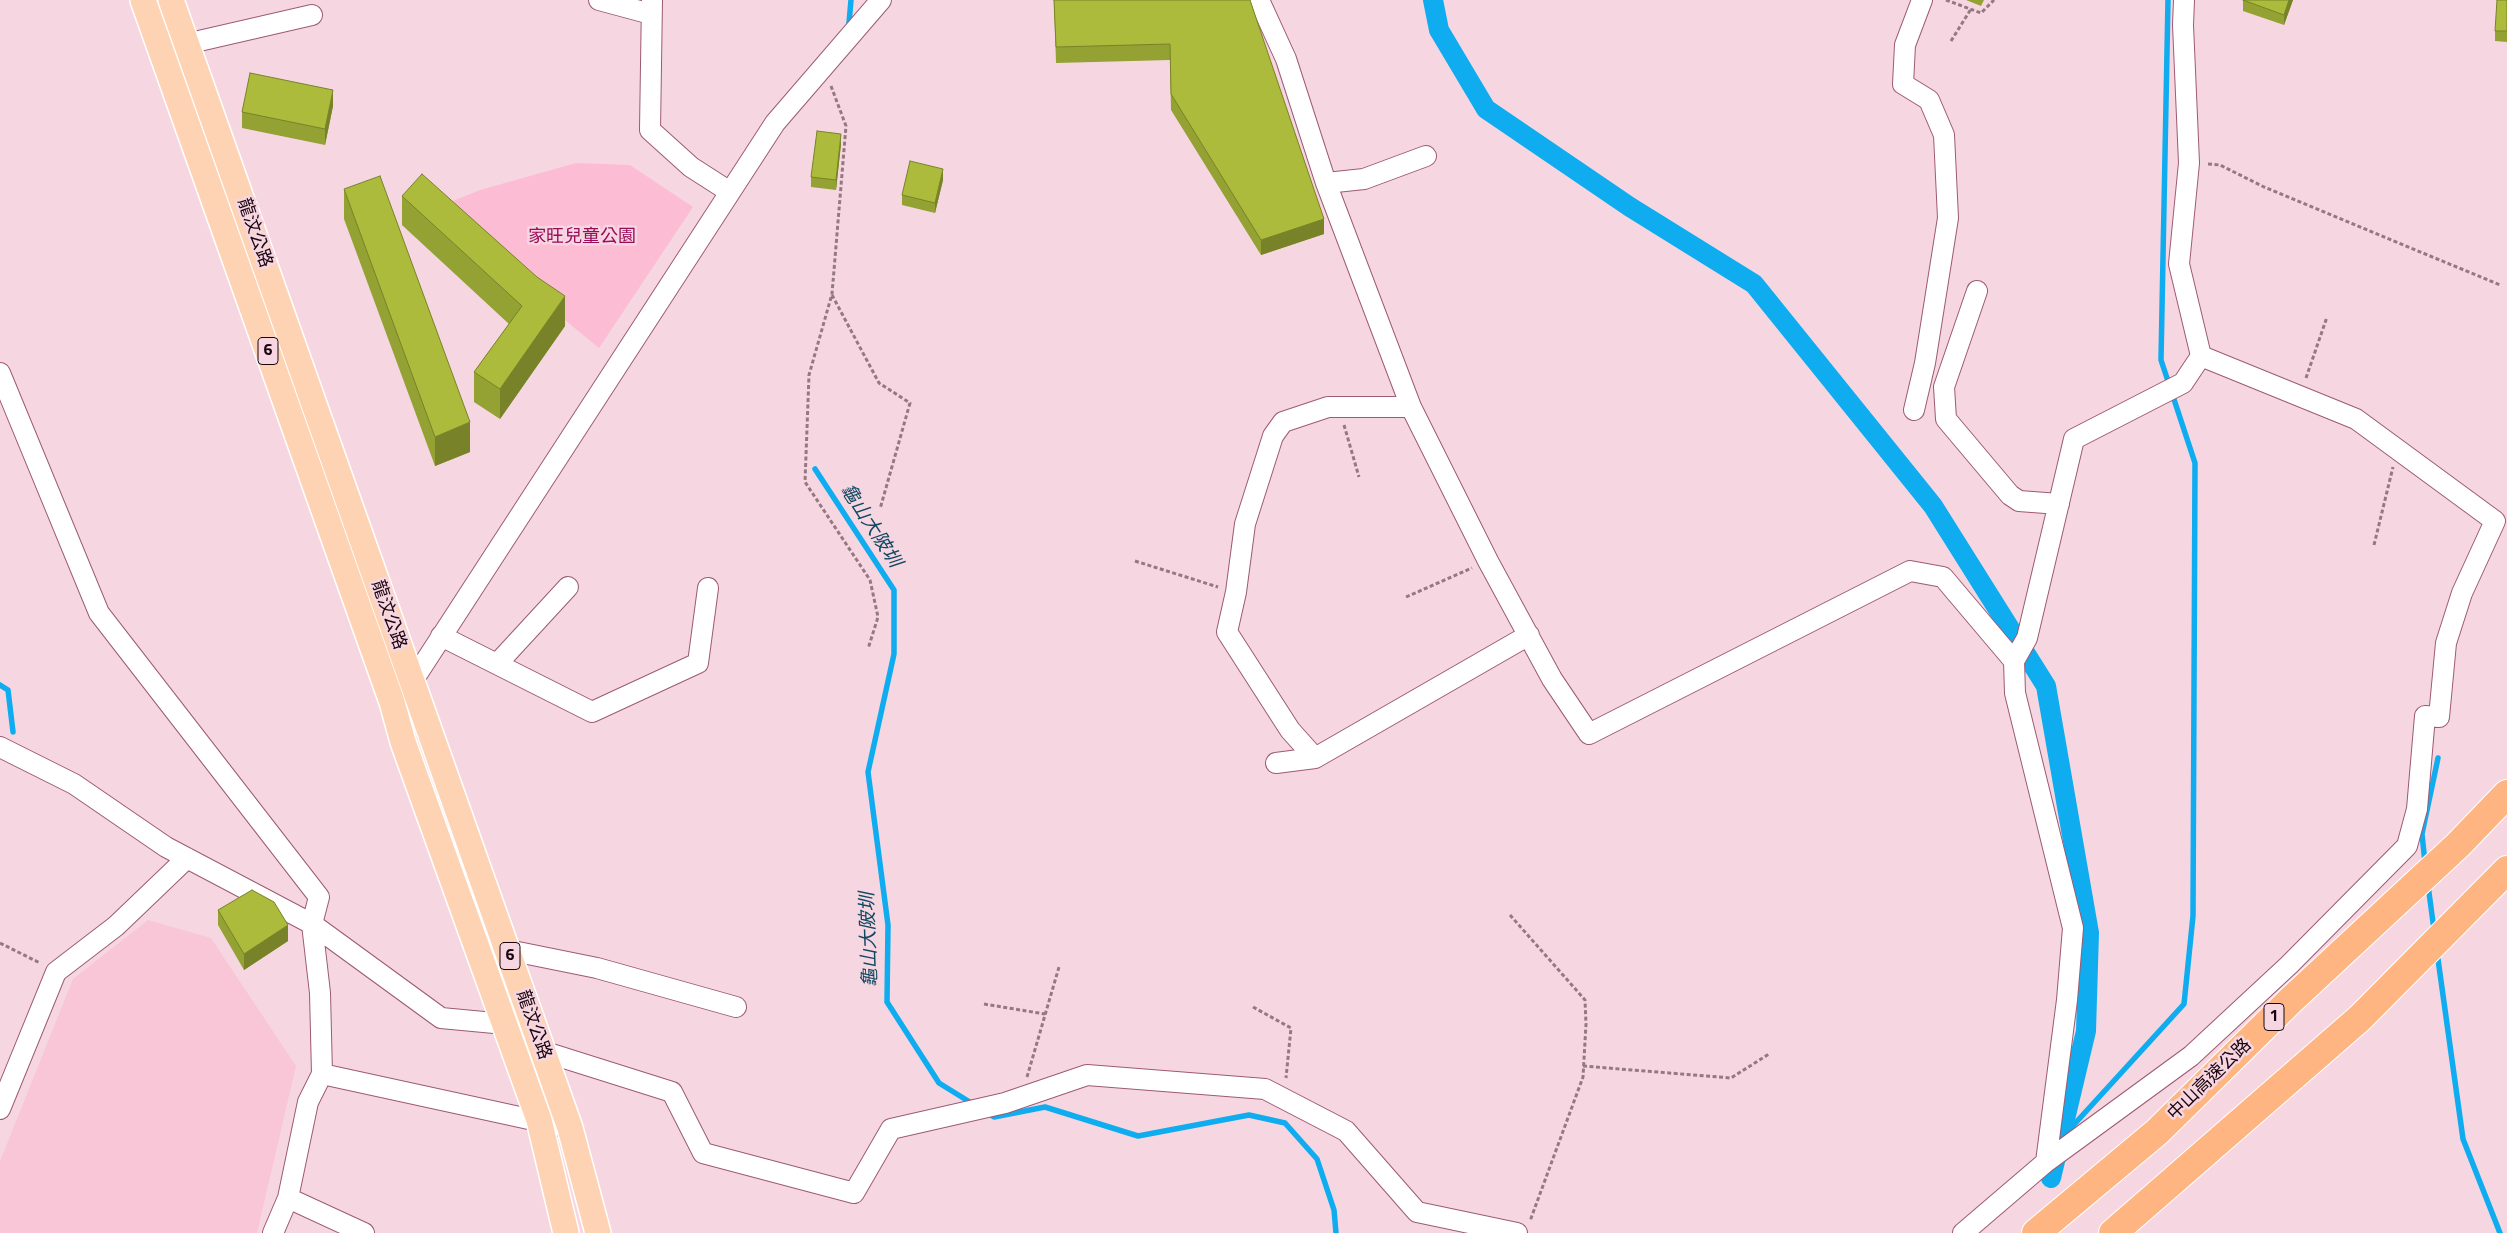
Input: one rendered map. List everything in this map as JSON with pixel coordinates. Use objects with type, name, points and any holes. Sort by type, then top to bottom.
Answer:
[{"type":"highway","name":"中山高速公路","points":[[2036,1233],[2157,1132],[2291,1000],[2458,846],[2507,794]]},
{"type":"highway","points":[[2113,1233],[2360,1018],[2507,870]]},
{"type":"main road","name":"龍汶公路","points":[[143,0],[206,173],[392,702],[403,742],[539,1120],[566,1233]]},
{"type":"main road","name":"龍汶公路","points":[[170,0],[231,167],[570,1128],[598,1233]]},
{"type":"main road","points":[[206,173],[231,167]]},
{"type":"street","points":[[599,0],[652,7],[650,130],[691,167],[730,192]]},
{"type":"street","points":[[392,702],[412,682],[775,124],[881,0]]},
{"type":"street","points":[[1259,0],[1286,60],[1326,184],[1411,407],[1488,561],[1552,679],[1589,734],[1910,571],[1943,577],[2014,661]]},
{"type":"street","points":[[1914,410],[1925,363],[1948,218],[1944,135],[1929,100],[1903,84],[1905,45],[1922,0]]},
{"type":"street","points":[[2046,1161],[2067,1000],[2072,928],[2015,693],[2014,661],[2027,638],[2074,439],[2183,383],[2201,356],[2179,264],[2189,163],[2184,0]]},
{"type":"street","points":[[186,44],[312,15]]},
{"type":"street","points":[[1326,184],[1364,179],[1426,156]]},
{"type":"street","points":[[1976,292],[1944,387],[1946,419],[2010,494],[2019,501],[2059,504]]},
{"type":"street","points":[[1963,1233],[2046,1161],[2192,1056],[2289,965],[2407,846],[2417,809],[2425,716],[2439,717],[2446,644],[2462,593],[2496,521],[2356,419],[2201,356]]},
{"type":"street","points":[[0,373],[99,613],[319,897],[312,924],[320,993],[322,1074],[308,1102],[288,1198],[273,1233]]},
{"type":"street","points":[[1315,758],[1290,730],[1227,632],[1236,592],[1244,524],[1273,436],[1282,422],[1328,407],[1411,407]]},
{"type":"street","points":[[497,664],[568,587]]},
{"type":"street","points":[[441,636],[592,712],[698,663],[708,588]]},
{"type":"street","points":[[1276,763],[1315,758],[1529,635]]},
{"type":"street","points":[[0,746],[74,784],[166,847],[312,924],[441,1018],[505,1024],[531,1019]]},
{"type":"street","points":[[0,1109],[6,1076],[56,972],[116,926],[187,858]]},
{"type":"street","points":[[482,959],[508,950],[597,968],[736,1007]]},
{"type":"street","points":[[542,1051],[672,1092],[703,1153],[854,1193],[891,1129],[991,1106],[1087,1075],[1265,1089],[1346,1131],[1416,1212],[1523,1228]]},
{"type":"street","points":[[322,1074],[570,1128]]},
{"type":"street","points":[[288,1198],[364,1233]]},
{"type":"path","points":[[1946,0],[1981,13],[1994,0]]},
{"type":"path","points":[[1951,41],[1971,10]]},
{"type":"path","points":[[824,66],[846,126],[832,294],[809,375],[806,482],[870,580],[878,617],[868,649]]},
{"type":"path","points":[[2189,163],[2220,165],[2264,187],[2500,286]]},
{"type":"path","points":[[832,294],[879,383],[910,403],[880,510]]},
{"type":"path","points":[[2300,396],[2327,317]]},
{"type":"path","points":[[1339,407],[1359,477]]},
{"type":"path","points":[[2374,544],[2397,449]]},
{"type":"path","points":[[1135,561],[1236,592]]},
{"type":"path","points":[[1406,597],[1488,561]]},
{"type":"path","points":[[1510,915],[1585,1000],[1586,1024],[1582,1077],[1523,1228]]},
{"type":"path","points":[[0,943],[56,972]]},
{"type":"path","points":[[1020,1098],[1058,967]]},
{"type":"path","points":[[984,1004],[1045,1014]]},
{"type":"path","points":[[1252,1008],[1291,1028],[1284,1099]]},
{"type":"path","points":[[1583,1066],[1731,1078],[1770,1054]]},
{"type":"shaded area","points":[[148,920],[211,938],[296,1066],[257,1233],[0,1233],[0,1161],[73,979]]},
{"type":"green space","name":"家旺兒童公園","points":[[576,163],[630,165],[693,207],[599,348],[457,232],[433,209],[480,190]]},
{"type":"building","points":[[1054,0],[1250,0],[1324,219],[1261,240],[1171,94],[1170,44],[1056,47]]},
{"type":"building","points":[[2243,0],[2289,0],[2284,15]]},
{"type":"building","points":[[2497,0],[2507,0],[2507,31],[2495,31]]},
{"type":"building","points":[[250,73],[333,90],[325,129],[242,112]]},
{"type":"building","points":[[817,131],[841,134],[836,180],[811,177]]},
{"type":"building","points":[[910,161],[943,169],[935,203],[902,195]]},
{"type":"building","points":[[422,174],[537,277],[565,296],[500,389],[474,372],[522,306],[402,196]]},
{"type":"building","points":[[380,176],[470,422],[435,437],[344,189]]},
{"type":"building","points":[[252,890],[274,902],[288,925],[244,954],[218,910]]},
{"type":"waterway","name":"龜山大陂圳","points":[[849,23],[851,0]]},
{"type":"waterway","points":[[1433,0],[1439,30],[1486,109],[1630,207],[1754,284],[1933,506],[2046,686],[2089,933],[2086,1031],[2051,1178]]},
{"type":"waterway","points":[[2059,1141],[2184,1004],[2193,916],[2195,463],[2161,360],[2168,0]]},
{"type":"waterway","name":"龜山大陂圳","points":[[815,469],[894,590],[894,654],[868,772],[888,925],[887,1002],[939,1083],[973,1104]]},
{"type":"waterway","points":[[0,685],[8,690],[13,732]]},
{"type":"waterway","points":[[2425,863],[2422,834],[2438,758]]},
{"type":"waterway","points":[[2428,885],[2434,930]]},
{"type":"waterway","points":[[2437,952],[2463,1139],[2500,1233]]},
{"type":"waterway","name":"龜山大陂圳","points":[[988,1113],[994,1117],[1045,1107],[1138,1136],[1249,1115],[1285,1123],[1317,1159],[1334,1210],[1336,1233]]}]
